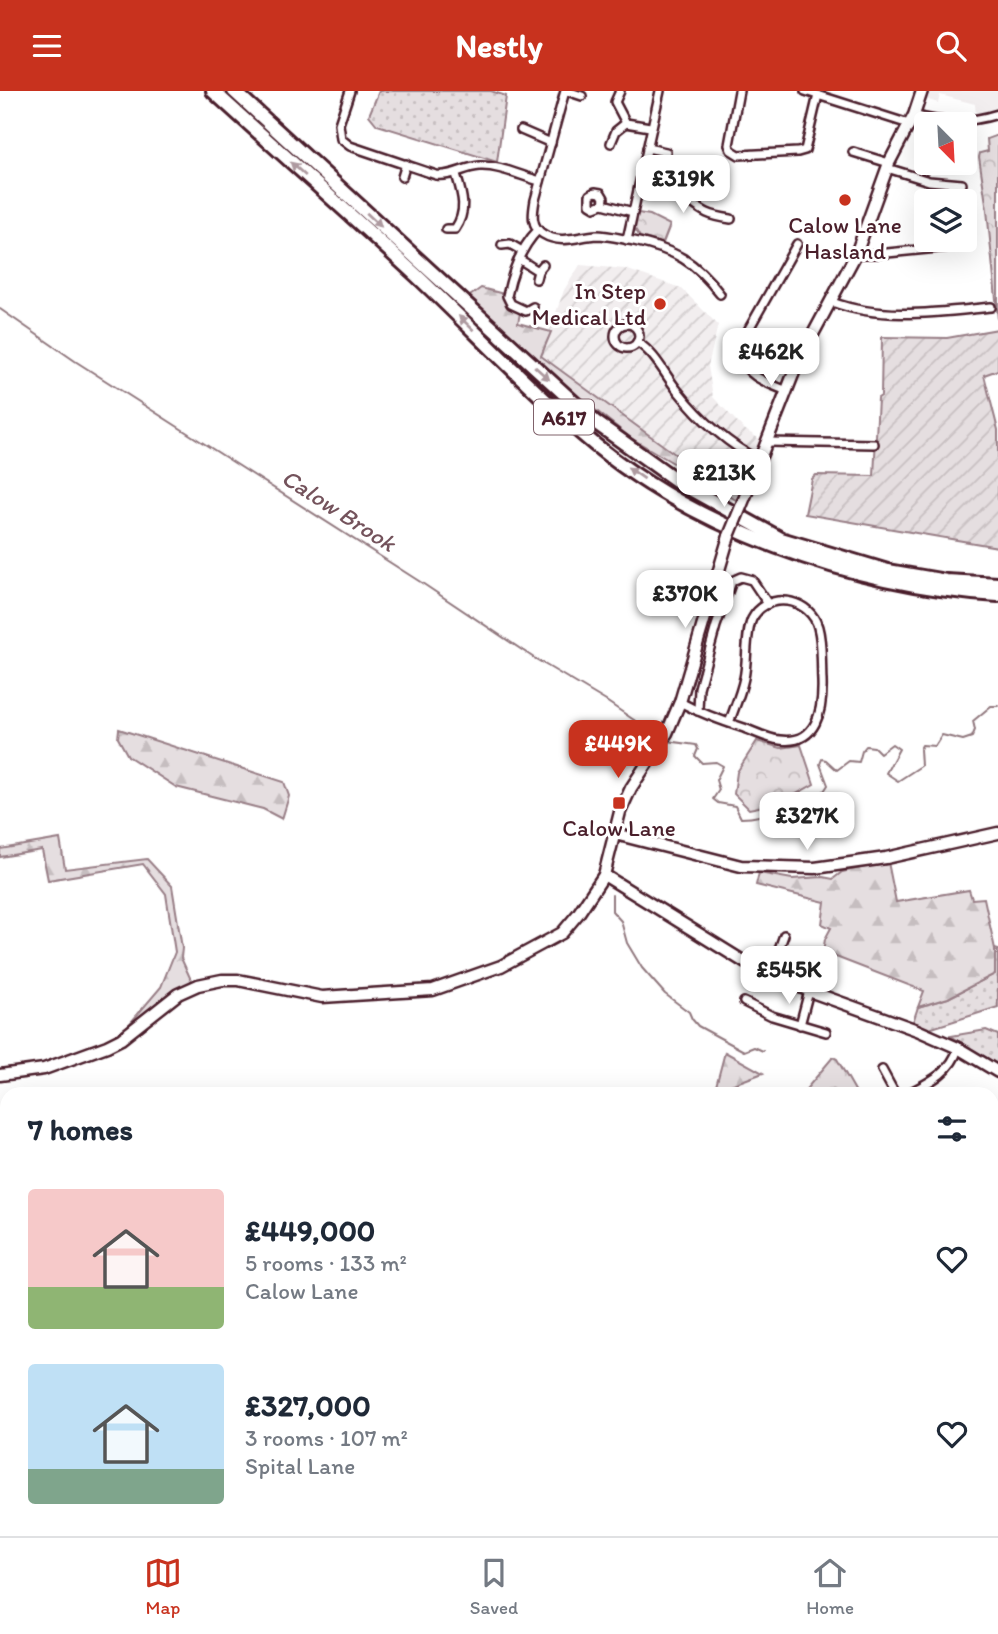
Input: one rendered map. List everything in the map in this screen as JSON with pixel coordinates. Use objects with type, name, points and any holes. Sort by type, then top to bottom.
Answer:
[{"type":"highway","name":"A617","points":[[213,91],[416,276],[582,434],[640,477],[707,516],[772,545],[833,566],[924,587],[998,595]]},
{"type":"highway","name":"A617","points":[[234,91],[595,422],[683,485],[781,538],[888,571],[946,581],[998,585]]},
{"type":"street","points":[[350,91],[339,124],[341,139],[349,146],[436,175],[456,174],[471,167],[487,166],[540,181]]},
{"type":"street","points":[[582,96],[566,91],[540,181],[533,218],[538,230],[544,235],[563,240],[597,235],[656,246],[677,254],[702,272],[716,284],[720,294]]},
{"type":"street","points":[[620,91],[615,102],[626,123]]},
{"type":"street","points":[[627,240],[660,91]]},
{"type":"street","points":[[739,91],[729,145],[731,150],[740,155],[805,150],[818,95]]},
{"type":"street","points":[[806,91],[911,119],[972,122],[998,114]]},
{"type":"street","points":[[0,1075],[44,1069],[107,1046],[121,1039],[178,994],[198,985],[222,980],[239,981],[322,997],[433,990],[472,978],[518,958],[562,933],[604,875],[620,812],[631,788],[667,733],[680,702],[729,537],[798,362],[856,254],[888,165],[922,91]]},
{"type":"street","points":[[626,123],[650,127]]},
{"type":"street","points":[[611,143],[614,134],[626,123]]},
{"type":"street","points":[[521,130],[551,143]]},
{"type":"street","points":[[647,148],[666,152]]},
{"type":"street","points":[[853,152],[928,184],[962,184]]},
{"type":"street","points":[[402,177],[406,164]]},
{"type":"street","points":[[453,231],[461,221],[464,202],[456,174]]},
{"type":"street","points":[[640,183],[668,188],[702,212],[720,220],[731,219]]},
{"type":"street","points":[[603,204],[633,212]]},
{"type":"street","points":[[529,312],[511,304],[507,296],[522,251],[538,230]]},
{"type":"street","points":[[502,244],[510,244],[522,251]]},
{"type":"street","points":[[787,391],[748,372],[740,355],[746,334],[789,250],[797,244]]},
{"type":"street","points":[[856,254],[914,250]]},
{"type":"street","points":[[519,259],[539,272]]},
{"type":"street","points":[[832,302],[848,307],[913,314],[991,307]]},
{"type":"street","points":[[637,342],[656,359],[680,394],[714,430],[760,461]]},
{"type":"street","points":[[768,442],[874,444]]},
{"type":"street","points":[[698,711],[702,677],[732,581],[741,577],[752,580],[768,604]]},
{"type":"street","points":[[680,702],[729,723],[779,740],[793,740],[813,728],[820,716],[822,687],[818,624],[807,610],[794,601],[780,600],[768,604],[752,620],[744,680],[729,723]]},
{"type":"street","points":[[615,834],[741,866],[815,867],[886,858],[998,833]]},
{"type":"street","points":[[604,875],[746,963],[809,991],[917,1030],[958,1048],[998,1072]]},
{"type":"street","points":[[770,974],[784,935]]},
{"type":"street","points":[[800,1025],[809,991]]},
{"type":"street","points":[[744,1002],[772,1016],[826,1032]]},
{"type":"street","points":[[919,1087],[937,1077],[955,1060],[958,1048]]},
{"type":"street","points":[[882,1070],[891,1087]]},
{"type":"shaded area","points":[[927,91],[998,91],[998,113],[977,117],[975,104],[940,95],[938,103],[925,99]]},
{"type":"shaded area","points":[[580,265],[625,269],[681,288],[718,325],[708,366],[713,397],[744,429],[761,440],[746,486],[679,457],[541,355],[564,290]]},
{"type":"green space","points":[[379,91],[491,91],[506,96],[497,162],[377,125],[369,115]]},
{"type":"green space","points":[[998,135],[998,319],[979,157],[980,153],[988,151],[987,139]]},
{"type":"green space","points":[[638,213],[650,215],[670,225],[663,243],[640,237],[635,229]]},
{"type":"green space","points":[[481,288],[504,294],[507,305],[520,313],[518,323],[551,332],[541,356],[679,457],[746,486],[736,500],[631,438],[538,365],[467,298]]},
{"type":"green space","points":[[998,329],[998,370],[984,375],[998,430],[998,547],[805,514],[812,479],[816,475],[874,476],[878,398],[881,396],[882,337],[947,338]]},
{"type":"green space","points":[[119,729],[284,782],[289,796],[282,819],[263,809],[176,787],[128,756],[118,738]]},
{"type":"green space","points":[[757,741],[781,748],[801,745],[814,784],[780,803],[749,809],[734,794],[737,772]]},
{"type":"green space","points":[[60,839],[65,869],[147,859],[172,886],[182,948],[181,958],[192,982],[135,1025],[126,1028],[161,987],[175,952],[166,894],[143,864],[48,880],[42,850],[0,857],[0,849]]},
{"type":"green space","points":[[888,862],[896,902],[969,890],[972,899],[984,898],[995,949],[995,974],[948,998],[918,1007],[924,991],[823,952],[825,939],[831,928],[822,924],[825,902],[756,885],[759,873],[792,879],[833,879],[842,872]]},
{"type":"green space","points":[[995,949],[998,950],[998,1007],[929,1029],[913,1022],[918,1007],[948,998],[995,974]]},
{"type":"green space","points":[[986,1030],[998,1035],[998,1065],[951,1036]]},
{"type":"green space","points":[[725,1052],[763,1073],[725,1087],[716,1086]]},
{"type":"green space","points":[[833,1057],[837,1059],[853,1087],[808,1087]]},
{"type":"waterway","name":"Calow Brook","points":[[0,309],[75,361],[659,737]]},
{"type":"waterway","points":[[667,741],[696,745],[698,749],[695,756],[702,763],[716,762],[723,766],[716,780],[719,790],[713,799],[718,803],[735,806],[741,818],[749,818],[771,810],[779,813],[791,808],[797,796],[806,798],[822,794],[828,785],[820,764],[822,759],[837,770],[849,761],[859,762],[866,746],[874,747],[880,753],[892,744],[899,749],[886,773],[898,781],[921,766],[922,745],[935,746],[942,735],[963,740],[972,737],[975,730],[973,721],[991,706],[998,706]]},
{"type":"waterway","points":[[633,795],[669,743]]},
{"type":"waterway","points":[[612,895],[612,911],[621,921],[627,943],[642,968],[665,994],[689,1012],[698,1026],[744,1051],[754,1047],[763,1051]]},
{"type":"place","name":"Calow Lane Hasland","points":[[845,200]]},
{"type":"place","name":"In Step Medical Ltd","points":[[660,304]]},
{"type":"place","name":"Calow Lane","points":[[619,803]]}]
